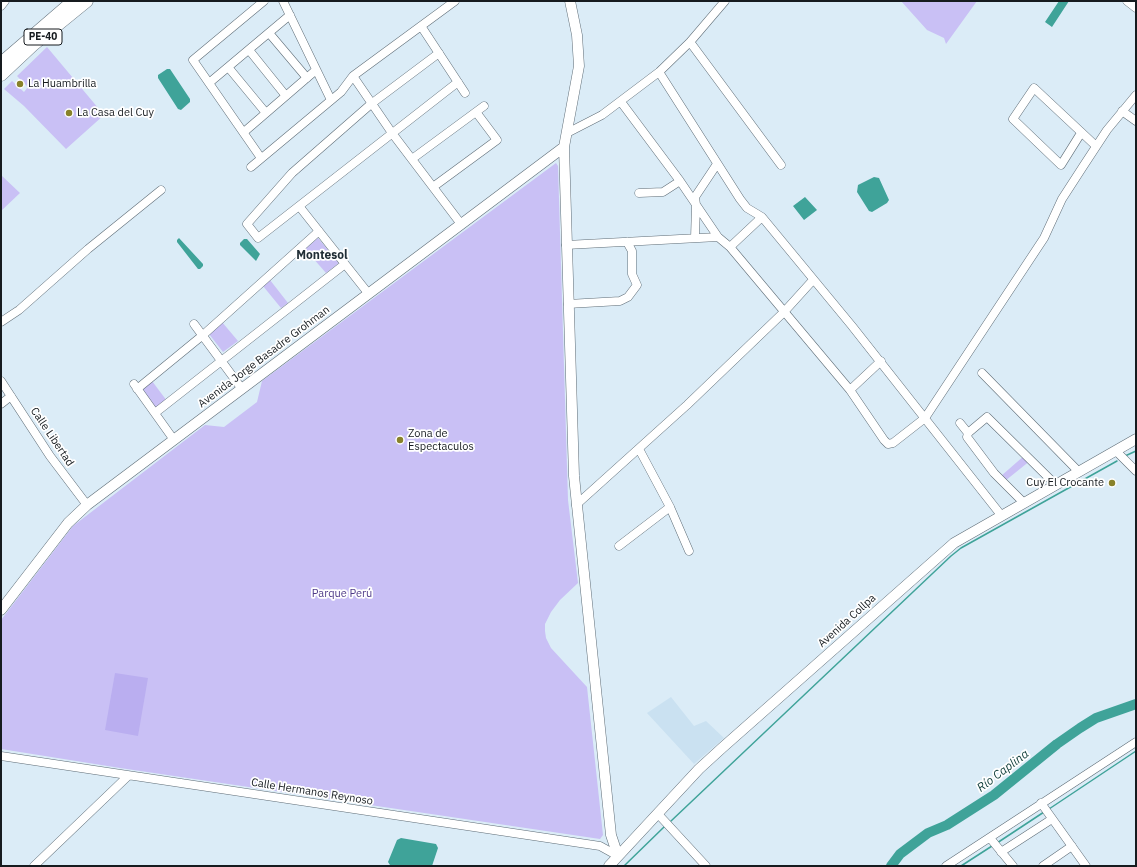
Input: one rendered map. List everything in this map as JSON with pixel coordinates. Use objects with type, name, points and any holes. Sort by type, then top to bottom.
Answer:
[{"type":"highway","name":"PE-40","points":[[1,63],[73,1]]},
{"type":"highway","name":"PE-40","points":[[1,75],[33,45],[87,1]]},
{"type":"main road","points":[[570,1],[577,35],[579,66],[564,147],[566,245],[576,504],[611,835],[618,856]]},
{"type":"main road","name":"Avenida Jorge Basadre Grohman","points":[[1,610],[68,523],[87,505],[564,147]]},
{"type":"main road","name":"Avenida Collpa","points":[[608,866],[699,769],[938,556],[965,535],[1024,504],[1136,440]]},
{"type":"street","points":[[1,6],[5,1]]},
{"type":"street","points":[[261,158],[193,60],[264,1]]},
{"type":"street","points":[[283,1],[331,100]]},
{"type":"street","points":[[251,167],[341,92],[353,76],[455,1]]},
{"type":"street","points":[[567,133],[589,123],[621,102],[659,72],[690,42],[725,1]]},
{"type":"street","points":[[1127,1],[1136,8]]},
{"type":"street","points":[[209,83],[290,15]]},
{"type":"street","points":[[421,26],[465,92]]},
{"type":"street","points":[[269,33],[307,78]]},
{"type":"street","points":[[690,42],[781,165]]},
{"type":"street","points":[[249,50],[286,96]]},
{"type":"street","points":[[439,53],[371,104],[292,173],[247,224],[258,238],[458,82]]},
{"type":"street","points":[[228,67],[266,113]]},
{"type":"street","points":[[244,132],[316,70]]},
{"type":"street","points":[[659,72],[717,164],[747,208],[762,217],[881,361],[1001,515]]},
{"type":"street","points":[[353,76],[392,133],[461,224]]},
{"type":"street","points":[[1081,133],[1062,165],[1013,120],[1034,88],[1096,146]]},
{"type":"street","points":[[621,102],[680,181],[718,237],[730,247],[850,390],[888,444],[893,443],[926,418],[1044,238],[1062,199],[1096,146],[1136,95]]},
{"type":"street","points":[[412,159],[484,106]]},
{"type":"street","points":[[1122,111],[1136,121]]},
{"type":"street","points":[[433,187],[498,140],[476,112]]},
{"type":"street","points":[[695,238],[695,197],[717,164]]},
{"type":"street","points":[[639,193],[663,192],[680,181]]},
{"type":"street","points":[[1,322],[18,310],[88,249],[161,190]]},
{"type":"street","points":[[300,206],[368,294]]},
{"type":"street","points":[[730,247],[762,217]]},
{"type":"street","points":[[174,440],[135,387],[202,335],[319,231]]},
{"type":"street","points":[[566,245],[718,237]]},
{"type":"street","points":[[568,304],[620,301],[628,297],[637,285],[632,274],[632,251],[627,242]]},
{"type":"street","points":[[155,413],[346,264]]},
{"type":"street","points":[[576,504],[639,449],[784,312],[813,280]]},
{"type":"street","points":[[194,324],[242,388]]},
{"type":"street","points":[[850,390],[881,361]]},
{"type":"street","points":[[982,373],[1079,472]]},
{"type":"street","name":"Calle Libertad","points":[[1,381],[50,456],[87,505]]},
{"type":"street","points":[[1,404],[11,396]]},
{"type":"street","points":[[968,433],[985,418],[989,417],[1056,485]]},
{"type":"street","points":[[960,423],[968,433],[967,437],[994,473],[1024,504]]},
{"type":"street","points":[[639,449],[670,507],[689,551]]},
{"type":"street","points":[[1116,451],[1136,471]]},
{"type":"street","points":[[619,546],[670,507]]},
{"type":"street","points":[[946,866],[995,845],[1047,811],[1136,742]]},
{"type":"street","name":"Calle Hermanos Reynoso","points":[[1,756],[600,846],[618,856]]},
{"type":"street","points":[[34,866],[128,776]]},
{"type":"street","points":[[995,845],[1047,811]]},
{"type":"street","points":[[1047,811],[1086,866]]},
{"type":"street","points":[[658,814],[706,866]]},
{"type":"street","points":[[995,845],[1013,866]]},
{"type":"street","points":[[1043,866],[1072,846]]},
{"type":"shaded area","points":[[1059,1],[1069,1],[1052,27],[1045,22]]},
{"type":"shaded area","points":[[167,69],[170,69],[190,99],[190,102],[181,110],[178,109],[158,78],[158,75]]},
{"type":"shaded area","points":[[874,177],[879,178],[889,200],[887,203],[872,212],[869,211],[857,192],[858,185]]},
{"type":"shaded area","points":[[805,197],[817,210],[804,220],[793,206]]},
{"type":"shaded area","points":[[179,238],[203,264],[200,269],[198,269],[177,242]]},
{"type":"shaded area","points":[[244,239],[247,239],[260,254],[256,261],[240,245]]},
{"type":"shaded area","points":[[115,673],[148,678],[138,736],[105,730]]},
{"type":"shaded area","points":[[671,697],[694,726],[706,721],[724,738],[694,764],[647,713]]},
{"type":"shaded area","points":[[401,838],[436,844],[438,848],[432,866],[390,865],[388,862],[397,840]]},
{"type":"green space","points":[[901,1],[977,1],[946,44],[944,38],[927,30]]},
{"type":"green space","points":[[47,47],[104,115],[66,149],[24,106],[4,89],[12,81],[24,92],[28,87],[17,76]]},
{"type":"green space","name":"Parque Perú","points":[[556,163],[558,166],[568,500],[578,583],[560,600],[551,612],[545,624],[545,631],[546,638],[551,648],[587,687],[603,835],[600,839],[1,749],[1,620],[73,526],[205,425],[224,427],[257,402],[262,381]]},
{"type":"green space","points":[[1,175],[20,193],[1,211]]},
{"type":"green space","points":[[318,238],[339,263],[326,273],[305,249]]},
{"type":"green space","points":[[270,280],[288,303],[281,308],[263,286]]},
{"type":"green space","points":[[222,322],[238,341],[223,352],[209,334]]},
{"type":"green space","points":[[152,381],[167,401],[156,409],[141,389]]},
{"type":"green space","points":[[1025,455],[1031,460],[1005,481],[1001,476]]},
{"type":"waterway","points":[[1125,456],[1136,451]]},
{"type":"waterway","points":[[671,821],[951,556],[961,548],[1117,461]]},
{"type":"waterway","name":"Río Caplina","points":[[891,866],[900,854],[928,833],[947,825],[994,795],[1057,744],[1080,728],[1096,718],[1136,704]]},
{"type":"waterway","points":[[1049,809],[1136,751]]},
{"type":"waterway","points":[[997,843],[1044,812]]},
{"type":"waterway","points":[[624,866],[664,827]]},
{"type":"waterway","points":[[961,866],[992,846]]},
{"type":"place","name":"La Huambrilla","points":[[20,84]]},
{"type":"place","name":"La Casa del Cuy","points":[[69,113]]},
{"type":"place","name":"Zona de Espectaculos","points":[[400,440]]},
{"type":"place","name":"Cuy El Crocante","points":[[1112,483]]},
{"type":"district","name":"Montesol","points":[[322,256]]}]
